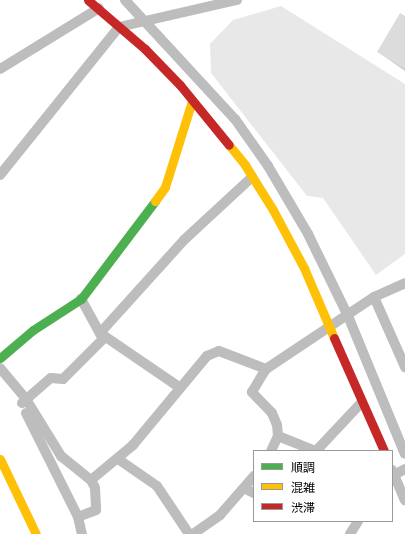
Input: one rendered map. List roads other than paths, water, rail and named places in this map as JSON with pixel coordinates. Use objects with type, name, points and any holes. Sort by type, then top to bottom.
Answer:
[{"type":"street","points":[[88,0],[145,49],[212,122],[252,177],[284,230],[330,328],[384,450]]},
{"type":"street","points":[[125,0],[235,119],[268,166],[308,234],[348,316],[405,454]]},
{"type":"street","points":[[0,176],[119,27],[237,0]]},
{"type":"street","points":[[0,69],[99,8]]},
{"type":"street","points":[[0,358],[33,330],[81,299],[165,187],[192,101]]},
{"type":"street","points":[[100,333],[184,240],[252,177]]},
{"type":"street","points":[[271,450],[278,436],[272,413],[252,392],[266,369],[348,316],[374,297],[405,283]]},
{"type":"street","points":[[374,297],[405,367]]},
{"type":"street","points":[[23,402],[51,378],[63,379],[103,339],[81,299]]},
{"type":"street","points":[[100,333],[179,387]]},
{"type":"street","points":[[91,480],[134,445],[179,387],[207,356],[219,351],[266,369]]},
{"type":"street","points":[[0,369],[61,456],[91,480],[95,488],[96,510],[78,517]]},
{"type":"street","points":[[23,402],[78,517],[82,534]]},
{"type":"street","points":[[317,450],[362,402]]},
{"type":"street","points":[[278,436],[313,450]]},
{"type":"street","points":[[0,459],[36,534]]},
{"type":"street","points":[[118,459],[157,486],[189,534]]},
{"type":"street","points":[[405,469],[393,473],[405,500]]},
{"type":"street","points":[[193,534],[220,515],[253,477]]},
{"type":"street","points":[[244,488],[253,492]]},
{"type":"street","points":[[350,534],[357,522]]}]
